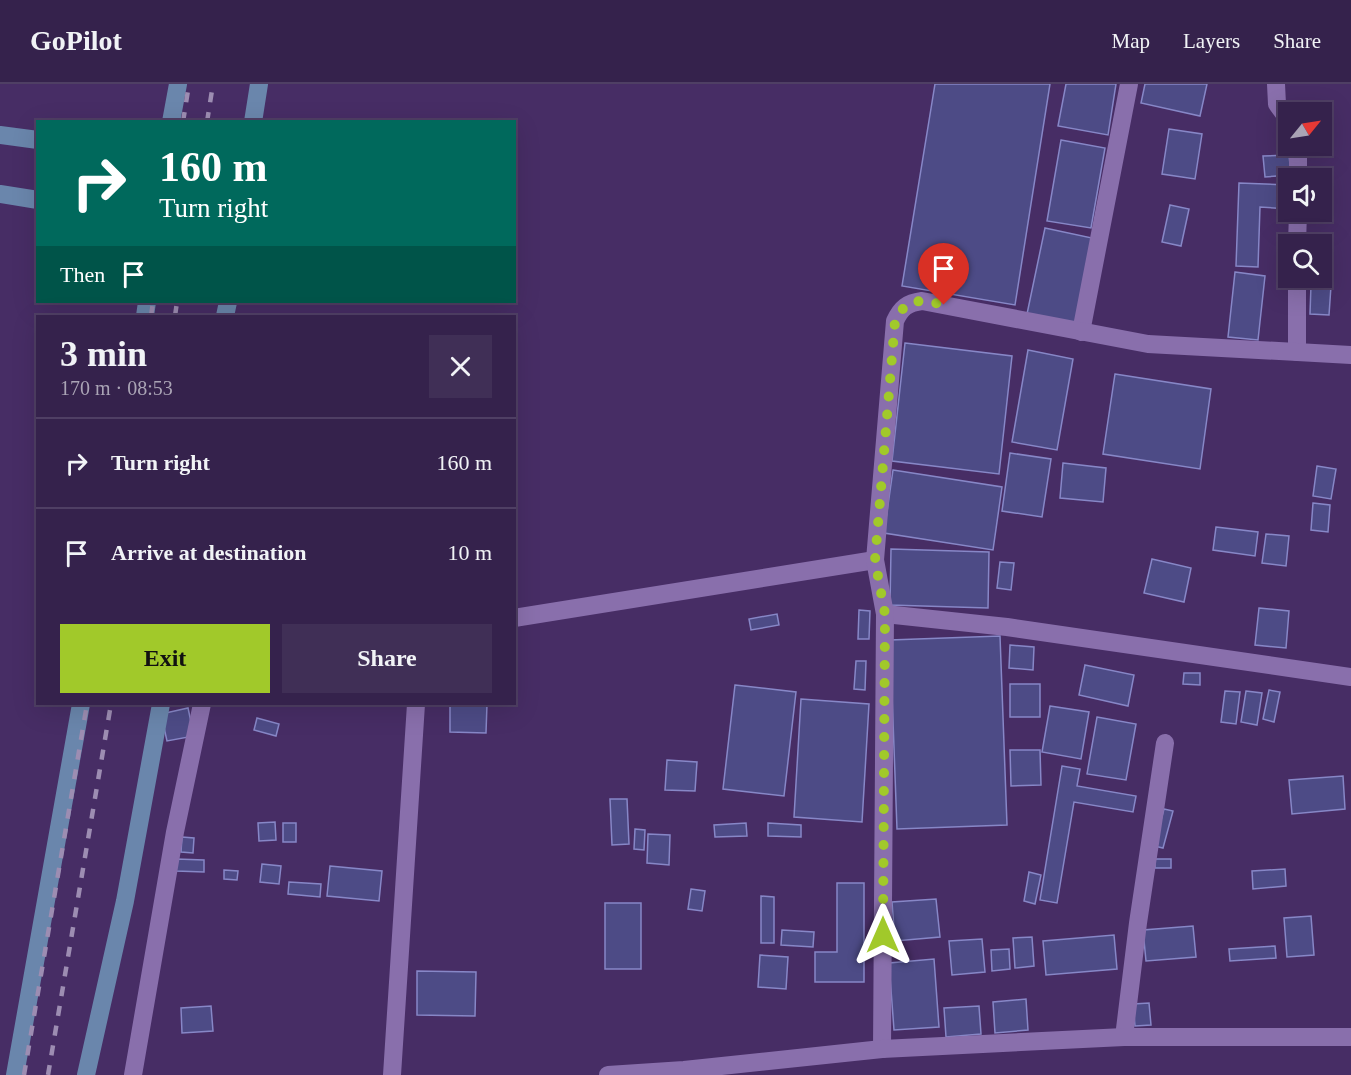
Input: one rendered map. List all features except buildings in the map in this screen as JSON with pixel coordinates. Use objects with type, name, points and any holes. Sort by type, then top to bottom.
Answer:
[{"type":"street","points":[[171,120],[178,84]]},
{"type":"street","points":[[253,120],[259,84]]},
{"type":"street","points":[[1081,332],[1129,84]]},
{"type":"street","points":[[1276,84],[1278,105]]},
{"type":"street","points":[[0,135],[36,140]]},
{"type":"street","points":[[0,194],[36,200]]},
{"type":"street","points":[[1297,288],[1297,352]]},
{"type":"street","points":[[882,1049],[885,614],[875,560],[895,321],[900,310],[909,303],[922,301],[1148,344],[1351,355]]},
{"type":"street","points":[[516,618],[875,560]]},
{"type":"street","points":[[885,614],[1007,627],[1351,677]]},
{"type":"street","points":[[15,1075],[81,705]]},
{"type":"street","points":[[86,1075],[125,901],[161,705]]},
{"type":"street","points":[[132,1075],[175,832],[202,705]]},
{"type":"street","points":[[392,1075],[416,705]]},
{"type":"street","points":[[1124,1037],[1138,923],[1165,743]]},
{"type":"street","points":[[608,1075],[684,1072],[882,1049],[1124,1037],[1351,1037]]},
{"type":"railway","points":[[183,120],[189,84]]},
{"type":"railway","points":[[207,120],[213,84]]},
{"type":"railway","points":[[151,315],[153,303]]},
{"type":"railway","points":[[175,315],[177,303]]},
{"type":"railway","points":[[24,1075],[87,705]]},
{"type":"railway","points":[[48,1075],[111,705]]},
{"type":"route","points":[[883,935],[885,614],[875,560],[895,321],[900,310],[909,303],[922,301],[944,305]]}]
